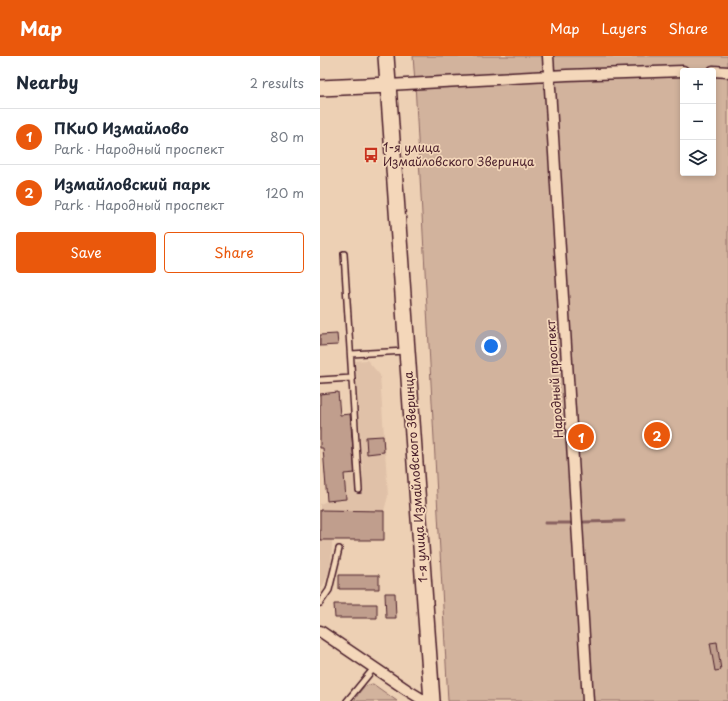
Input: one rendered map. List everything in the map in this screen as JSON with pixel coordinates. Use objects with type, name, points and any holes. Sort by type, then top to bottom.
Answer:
[{"type":"street","name":"1-я улица Измайловского Зверинца","points":[[386,56],[432,701]]},
{"type":"street","name":"Народный проспект","points":[[548,56],[588,701]]},
{"type":"street","points":[[320,88],[550,76],[680,71]]},
{"type":"street","points":[[716,71],[728,72]]},
{"type":"street","points":[[320,631],[425,701]]},
{"type":"lane","points":[[344,254],[359,490]]},
{"type":"lane","points":[[351,354],[407,351]]},
{"type":"lane","points":[[320,380],[352,378]]},
{"type":"lane","points":[[320,603],[329,590],[339,549]]},
{"type":"lane","points":[[347,701],[374,668]]},
{"type":"shaded area","points":[[413,56],[728,56],[728,701],[448,701]]},
{"type":"shaded area","points":[[367,360],[380,375],[388,496],[384,511],[320,510],[320,504],[327,501],[346,499],[344,474],[363,472],[355,361]]},
{"type":"shaded area","points":[[320,540],[332,540],[331,569],[320,591]]},
{"type":"shaded area","points":[[373,684],[397,701],[354,701],[364,687]]},
{"type":"building","points":[[337,334],[338,345],[320,346],[320,335]]},
{"type":"building","points":[[338,392],[340,415],[350,414],[355,473],[344,474],[346,499],[327,501],[323,448],[320,448],[320,394]]},
{"type":"building","points":[[383,436],[384,452],[367,454],[366,437]]},
{"type":"building","points":[[320,510],[384,511],[384,540],[320,540]]},
{"type":"building","points":[[339,575],[379,575],[379,589],[339,589]]},
{"type":"building","points":[[385,593],[395,593],[396,618],[386,618]]},
{"type":"building","points":[[334,604],[377,604],[377,618],[335,618]]},
{"type":"building","points":[[717,642],[721,670],[715,671],[710,643]]},
{"type":"waterway","points":[[584,522],[624,521]]},
{"type":"waterway","points":[[545,523],[570,523]]},
{"type":"place","name":"1-я улица Измайловского Зверинца","points":[[371,155]]},
{"type":"place","name":"Измайловский парк","points":[[657,435]]},
{"type":"place","name":"ПКиО Измайлово","points":[[581,437]]}]
